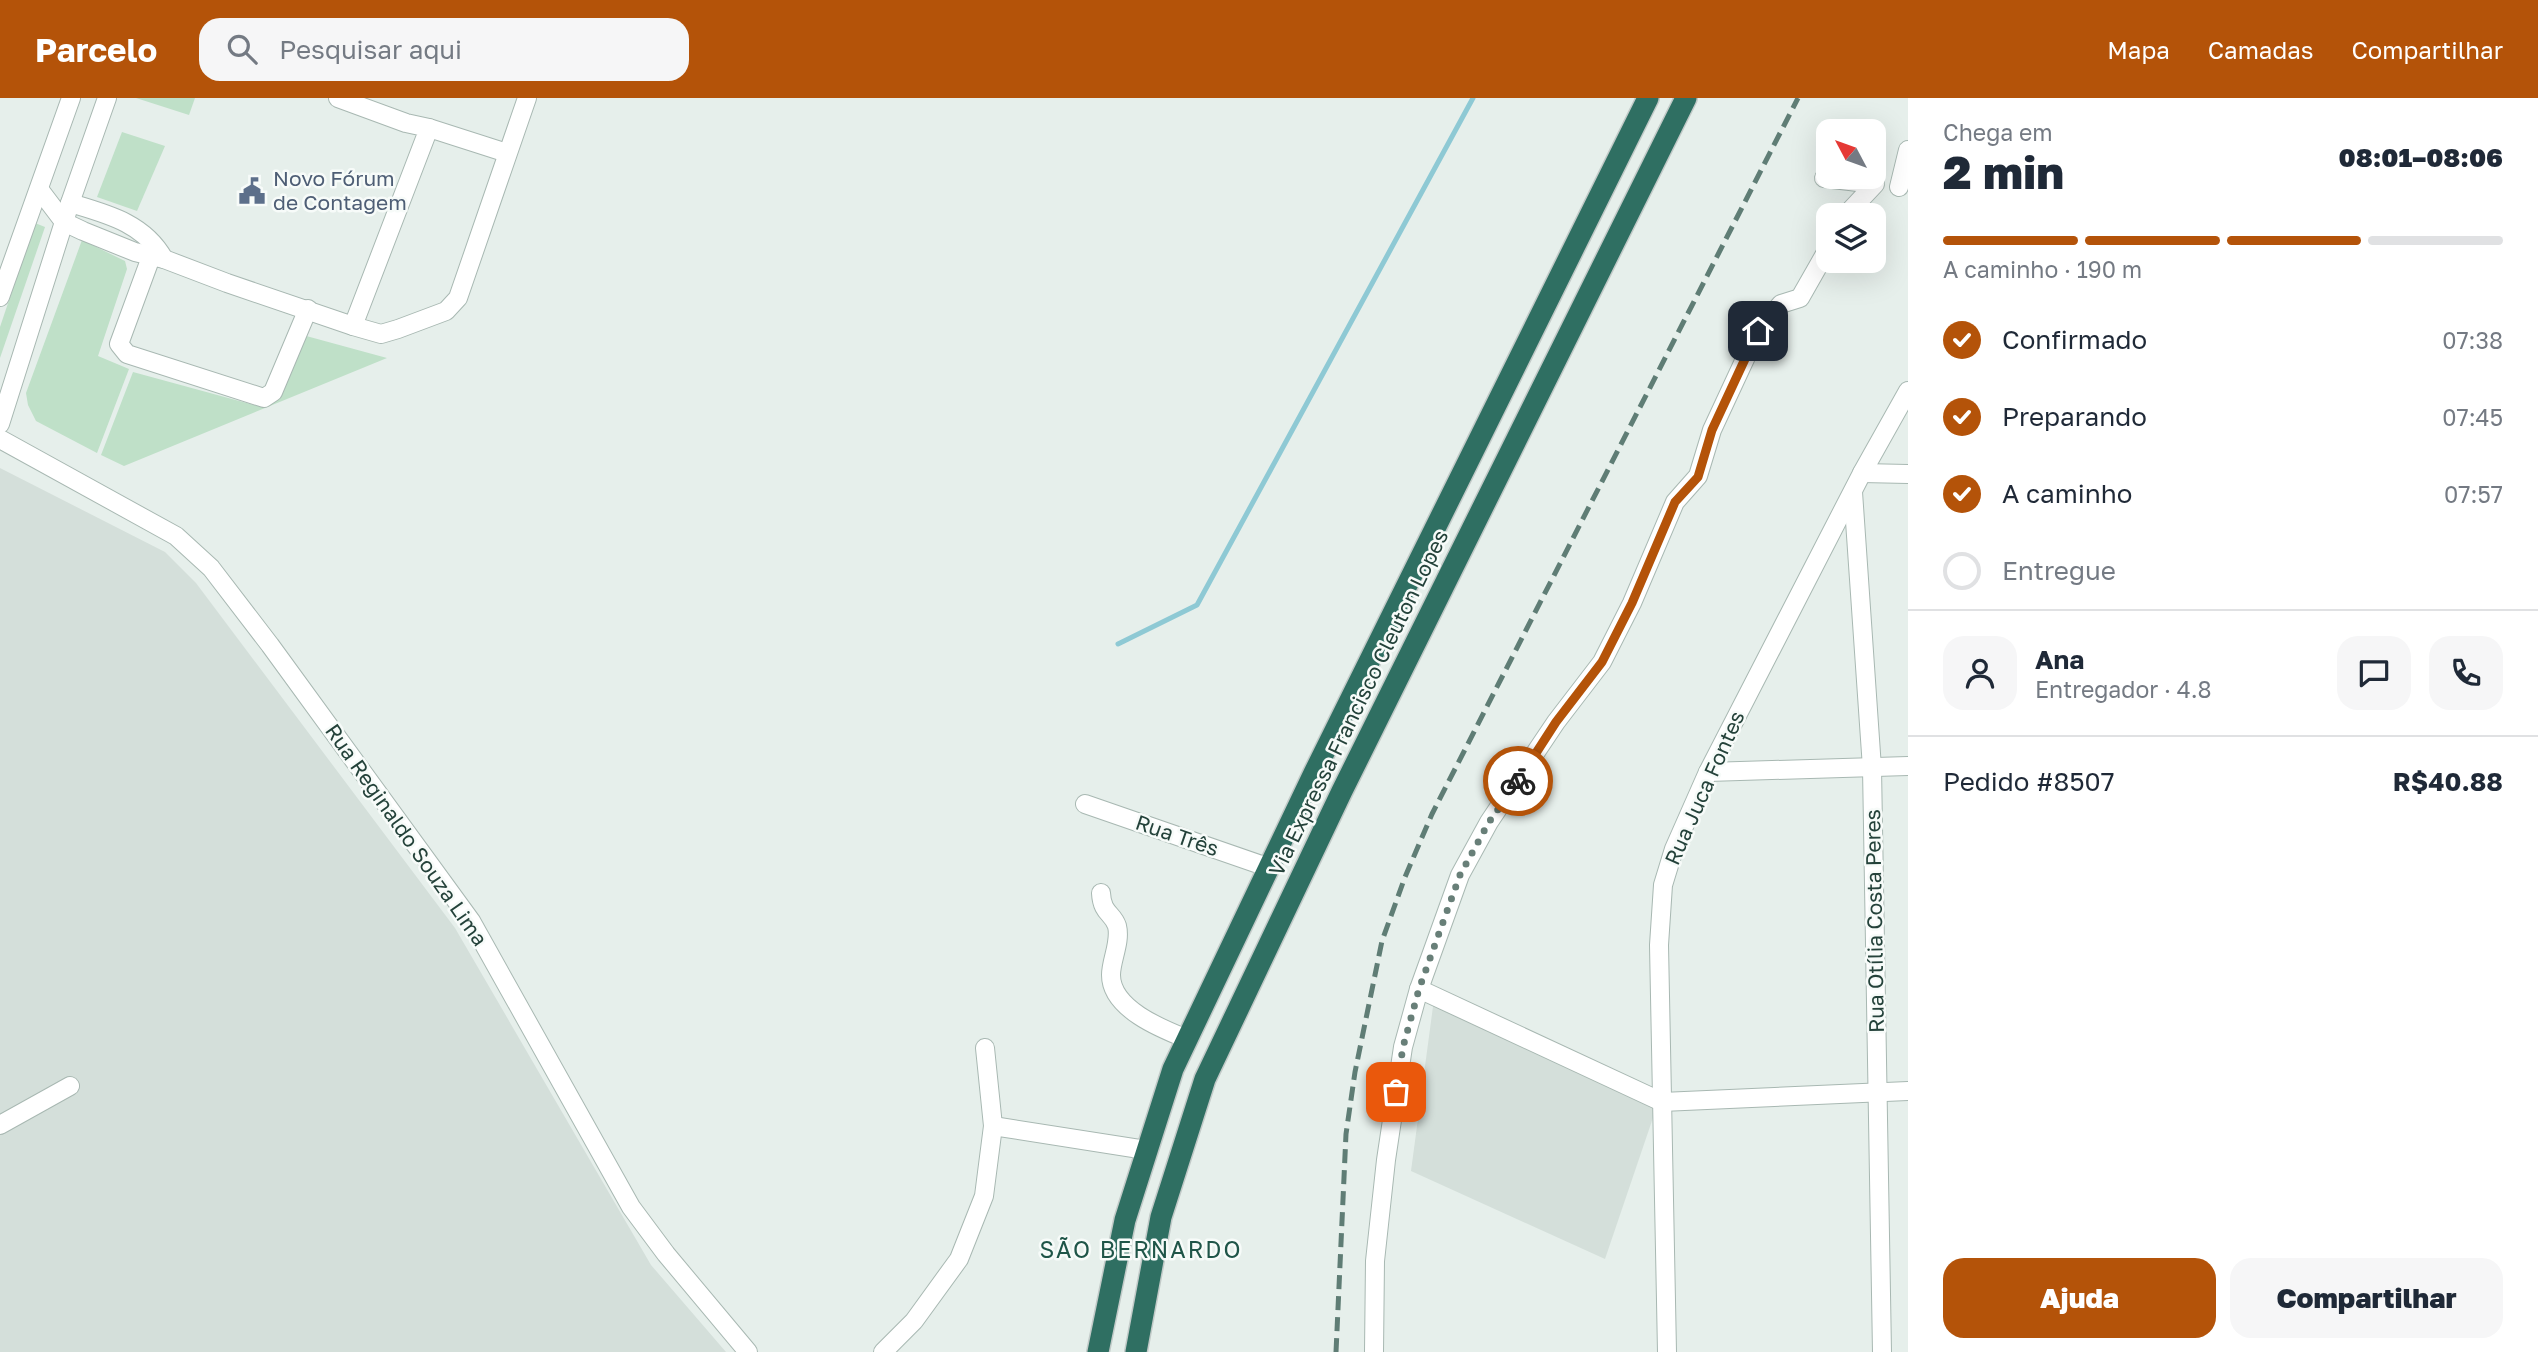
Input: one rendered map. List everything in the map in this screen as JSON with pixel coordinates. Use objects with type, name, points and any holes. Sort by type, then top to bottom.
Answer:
[{"type":"highway","name":"Via Expressa Francisco Cleuton Lopes","points":[[1098,1352],[1125,1220],[1173,1069],[1314,773],[1648,98]]},
{"type":"highway","name":"Via Expressa Francisco Cleuton Lopes","points":[[1136,1352],[1161,1217],[1205,1079],[1342,791],[1686,98]]},
{"type":"street","points":[[0,297],[71,98]]},
{"type":"street","points":[[0,424],[70,203],[107,98]]},
{"type":"street","points":[[338,98],[406,123],[508,153]]},
{"type":"street","points":[[38,190],[64,222],[135,252],[381,334],[452,307],[458,298],[527,98]]},
{"type":"street","points":[[353,326],[429,128]]},
{"type":"street","points":[[1903,187],[1908,150]]},
{"type":"street","points":[[1857,203],[1870,189]]},
{"type":"street","points":[[70,203],[122,220],[154,242],[157,258],[119,344],[127,354],[264,398],[273,392],[308,309]]},
{"type":"street","points":[[1374,1352],[1375,1261],[1386,1160],[1403,1047],[1419,989],[1460,875],[1489,822],[1556,722],[1602,662],[1675,502],[1698,477],[1712,430],[1758,331],[1781,304],[1800,298],[1816,270]]},
{"type":"street","name":"Rua Juca Fontes","points":[[1667,1352],[1659,945],[1663,885],[1674,849],[1708,772],[1862,473],[1908,391]]},
{"type":"street","name":"Rua Reginaldo Souza Lima","points":[[0,439],[176,536],[211,568],[471,920],[631,1207],[666,1254],[748,1352]]},
{"type":"street","points":[[1862,473],[1908,474]]},
{"type":"street","name":"Rua Otília Costa Peres","points":[[1853,491],[1872,768],[1882,1352]]},
{"type":"street","points":[[1708,772],[1908,766]]},
{"type":"street","name":"Rua Três","points":[[1085,804],[1270,868]]},
{"type":"street","points":[[1101,893],[1101,905],[1117,926],[1111,977],[1118,994],[1150,1024],[1187,1039]]},
{"type":"street","points":[[1419,989],[1662,1102],[1908,1091]]},
{"type":"street","points":[[884,1352],[914,1321],[959,1259],[984,1196],[993,1126],[985,1048]]},
{"type":"street","points":[[0,1125],[70,1086]]},
{"type":"street","points":[[993,1126],[1146,1150]]},
{"type":"shaded area","points":[[0,468],[165,552],[196,583],[455,928],[651,1265],[726,1352],[0,1352]]},
{"type":"shaded area","points":[[1434,999],[1657,1106],[1605,1259],[1411,1171]]},
{"type":"green space","points":[[136,98],[195,98],[189,115]]},
{"type":"green space","points":[[122,132],[165,146],[137,211],[97,197]]},
{"type":"green space","points":[[35,223],[45,227],[0,358],[0,327]]},
{"type":"green space","points":[[82,240],[125,261],[127,269],[98,356],[129,369],[97,453],[36,421],[28,405],[26,393]]},
{"type":"green space","points":[[299,334],[387,358],[124,466],[101,455],[133,372],[254,405],[268,406]]},
{"type":"waterway","points":[[1118,644],[1197,605],[1473,98]]},
{"type":"railway","points":[[1336,1352],[1346,1134],[1355,1072],[1382,941],[1405,877],[1432,814],[1798,98]]},
{"type":"way so far","points":[[1396,1092],[1403,1047],[1419,989],[1460,875],[1489,822],[1518,781]]},
{"type":"place","name":"Novo Fórum de Contagem","points":[[252,191]]},
{"type":"district","name":"SÃO BERNARDO","points":[[1141,1250]]},
{"type":"route","points":[[1518,781],[1556,722],[1602,662],[1632,603],[1675,502],[1698,477],[1712,430],[1758,331]]}]
